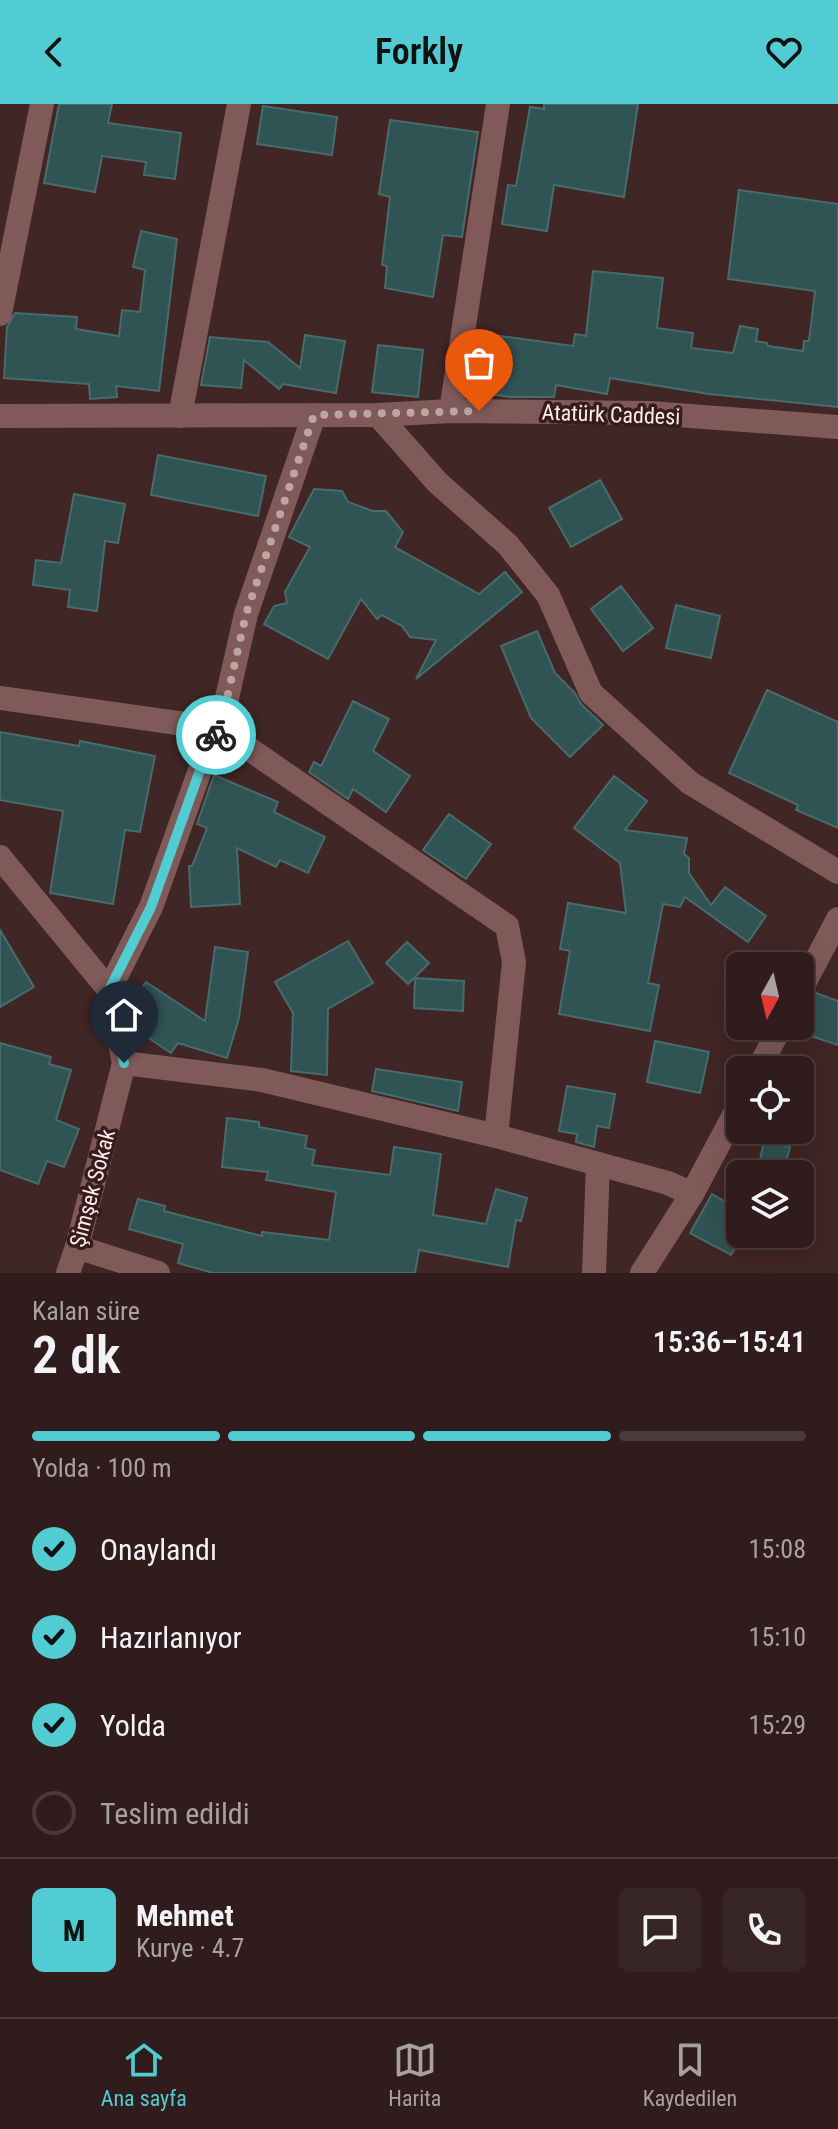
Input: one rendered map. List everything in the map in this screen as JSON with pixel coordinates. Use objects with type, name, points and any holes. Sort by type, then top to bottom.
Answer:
[{"type":"street","points":[[0,314],[42,104]]},
{"type":"street","points":[[180,416],[239,104]]},
{"type":"street","points":[[451,411],[498,104]]},
{"type":"street","name":"Atatürk Caddesi","points":[[0,416],[378,415],[451,411],[650,413],[838,427]]},
{"type":"street","points":[[109,990],[151,907],[209,745],[220,729],[246,614],[314,415]]},
{"type":"street","points":[[378,415],[437,482],[508,545],[548,595],[591,693],[690,783],[838,872]]},
{"type":"street","points":[[0,698],[220,729],[507,926],[514,962],[496,1136]]},
{"type":"street","name":"Şimşek Sokak","points":[[0,857],[109,990],[124,1063],[68,1273]]},
{"type":"street","points":[[814,964],[838,919]]},
{"type":"street","points":[[124,1063],[262,1080],[496,1136],[668,1183],[692,1194]]},
{"type":"street","points":[[642,1273],[692,1194],[726,1130]]},
{"type":"street","points":[[594,1273],[598,1164]]},
{"type":"street","points":[[77,1247],[158,1273]]},
{"type":"building","points":[[59,104],[112,104],[108,123],[181,133],[175,179],[144,175],[146,162],[102,156],[95,192],[44,183]]},
{"type":"building","points":[[544,104],[638,104],[624,197],[554,185],[547,231],[502,224],[508,185],[516,186],[530,107],[544,109]]},
{"type":"building","points":[[263,106],[337,117],[332,155],[257,144]]},
{"type":"building","points":[[390,120],[478,132],[462,237],[443,235],[433,297],[385,288],[387,266],[382,265],[390,197],[379,194]]},
{"type":"building","points":[[739,190],[838,204],[838,407],[709,394],[610,378],[607,394],[556,385],[554,397],[510,397],[469,391],[478,333],[573,346],[575,334],[586,336],[593,271],[663,278],[657,328],[693,333],[691,348],[733,353],[740,326],[758,329],[756,341],[768,346],[803,351],[804,341],[809,341],[815,291],[728,279]]},
{"type":"building","points":[[141,231],[177,239],[159,391],[116,386],[117,397],[90,399],[89,384],[4,378],[7,327],[15,313],[77,317],[76,329],[119,336],[122,310],[140,312],[145,270],[133,267]]},
{"type":"building","points":[[305,335],[345,341],[336,393],[283,384],[279,389],[244,360],[241,388],[201,385],[210,337],[268,342],[300,368]]},
{"type":"building","points":[[378,345],[423,350],[418,397],[372,392]]},
{"type":"building","points":[[158,455],[266,476],[258,516],[151,495]]},
{"type":"building","points":[[600,480],[622,519],[571,547],[549,508]]},
{"type":"building","points":[[314,489],[342,491],[348,502],[373,511],[386,511],[403,532],[395,547],[479,594],[505,572],[522,592],[416,679],[436,640],[410,637],[402,626],[382,615],[377,619],[361,599],[328,659],[264,624],[274,606],[287,603],[285,592],[310,547],[289,537]]},
{"type":"building","points":[[74,494],[125,504],[118,543],[105,541],[97,611],[68,607],[70,590],[33,585],[36,560],[61,563]]},
{"type":"building","points":[[621,586],[653,628],[623,651],[591,609]]},
{"type":"building","points":[[676,605],[720,616],[711,658],[666,648]]},
{"type":"building","points":[[537,631],[555,673],[603,725],[570,757],[531,718],[501,646]]},
{"type":"building","points":[[767,690],[838,722],[838,828],[796,810],[798,805],[729,773]]},
{"type":"building","points":[[353,701],[389,719],[373,751],[410,776],[386,812],[353,789],[348,799],[309,772],[314,762],[321,766]]},
{"type":"building","points":[[0,732],[79,746],[80,741],[155,756],[140,832],[125,830],[113,904],[50,893],[63,811],[0,800]]},
{"type":"building","points":[[214,775],[278,802],[274,812],[325,837],[308,873],[280,860],[276,867],[237,848],[240,904],[191,907],[189,866],[192,866],[207,828],[197,824]]},
{"type":"building","points":[[614,776],[647,801],[625,830],[687,838],[684,854],[689,858],[689,873],[711,905],[725,887],[766,916],[748,942],[685,897],[680,907],[663,904],[648,983],[659,985],[650,1031],[559,1014],[570,951],[560,949],[568,903],[626,913],[620,863],[574,828]]},
{"type":"building","points":[[449,814],[491,844],[466,879],[423,850]]},
{"type":"building","points":[[0,930],[34,987],[0,1007]]},
{"type":"building","points":[[348,941],[373,983],[328,1009],[327,1075],[291,1071],[293,1013],[275,982]]},
{"type":"building","points":[[407,942],[429,963],[408,984],[386,963]]},
{"type":"building","points":[[215,947],[248,952],[239,1018],[227,1058],[178,1043],[171,1053],[132,1027],[128,1008],[146,982],[205,1021]]},
{"type":"building","points":[[415,978],[464,981],[463,1011],[414,1008]]},
{"type":"building","points":[[816,993],[838,1001],[838,1045],[814,1037]]},
{"type":"building","points":[[655,1041],[709,1052],[700,1093],[647,1082]]},
{"type":"building","points":[[0,1043],[51,1057],[49,1064],[71,1070],[56,1120],[79,1129],[64,1167],[47,1161],[38,1184],[0,1170]]},
{"type":"building","points":[[376,1069],[462,1082],[458,1111],[372,1091]]},
{"type":"building","points":[[567,1086],[615,1094],[609,1128],[597,1126],[594,1147],[576,1142],[577,1134],[559,1131]]},
{"type":"building","points":[[227,1118],[259,1122],[259,1127],[307,1136],[305,1148],[315,1150],[312,1165],[390,1175],[394,1147],[441,1154],[433,1215],[486,1224],[496,1189],[527,1198],[521,1221],[516,1220],[508,1267],[419,1250],[415,1273],[213,1273],[178,1263],[183,1244],[129,1229],[138,1199],[165,1206],[164,1211],[262,1236],[262,1232],[329,1240],[336,1192],[266,1180],[268,1172],[222,1167]]},
{"type":"building","points":[[763,1144],[790,1147],[787,1160],[760,1160]]},
{"type":"building","points":[[712,1194],[726,1202],[726,1248],[735,1248],[731,1255],[690,1233]]},
{"type":"way so far","points":[[216,735],[220,729],[246,614],[314,415],[479,411]]},
{"type":"route","points":[[124,1063],[109,990],[151,907],[209,745],[216,735]]}]
